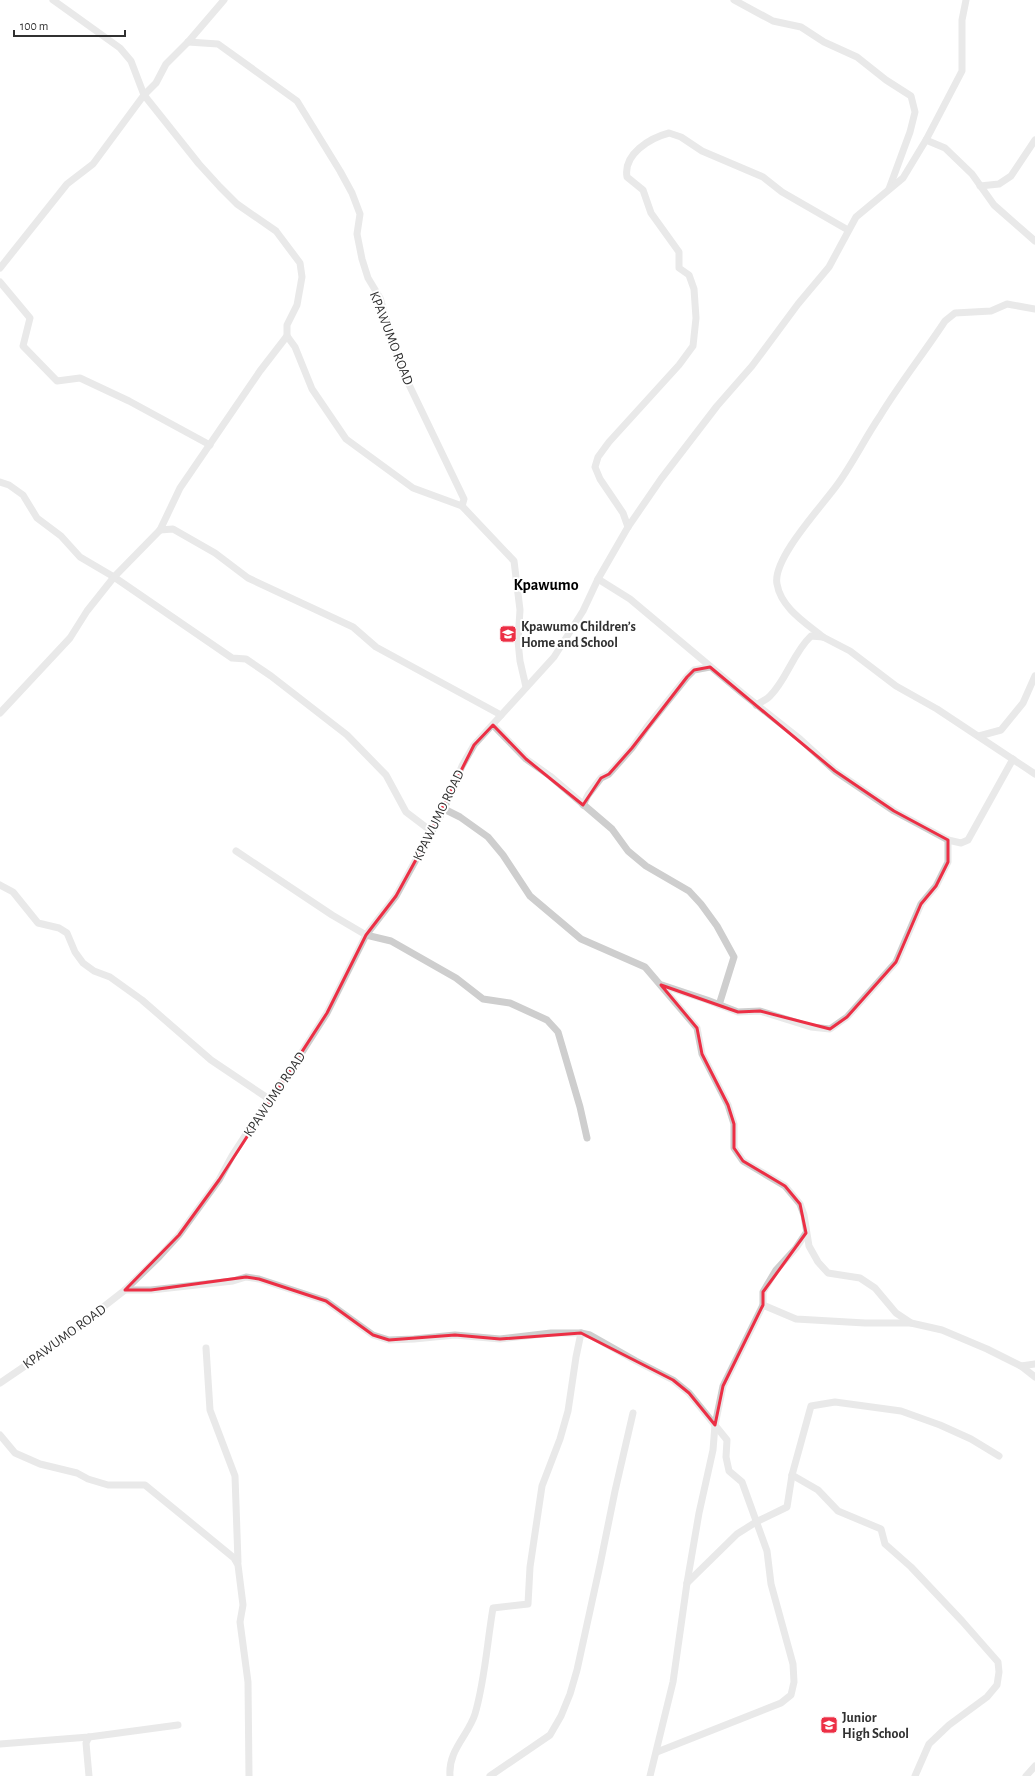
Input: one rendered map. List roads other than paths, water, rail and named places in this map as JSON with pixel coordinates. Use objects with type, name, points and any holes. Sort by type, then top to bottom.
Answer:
[{"type":"street","points":[[0,713],[70,638],[87,611],[114,577],[160,530],[180,488],[260,371],[287,336],[287,324],[297,304],[302,277],[300,263],[276,231],[237,204],[220,187],[144,95],[131,61],[120,48],[53,0]]},
{"type":"street","points":[[0,268],[67,184],[92,164],[144,95],[156,83],[166,64],[188,42],[224,0]]},
{"type":"street","points":[[734,0],[772,21],[800,27],[824,42],[857,57],[886,80],[911,96],[915,112],[910,132],[889,190]]},
{"type":"street","name":"KPAWUMO ROAD","points":[[0,1383],[47,1351],[125,1290],[159,1257],[179,1235],[200,1208],[269,1099],[296,1063],[327,1013],[366,935],[396,896],[432,831],[444,809],[462,766],[474,745],[554,657],[583,611],[598,579],[628,527],[660,478],[686,448],[717,406],[752,366],[798,304],[829,267],[856,217],[903,178],[926,140],[962,71],[962,20],[966,0]]},
{"type":"street","name":"KPAWUMO ROAD","points":[[188,42],[218,44],[297,101],[340,171],[352,193],[360,214],[357,234],[362,259],[368,278],[380,298],[401,368],[464,499],[462,506]]},
{"type":"street","points":[[628,527],[623,513],[600,479],[595,467],[598,457],[609,442],[679,365],[693,346],[696,318],[694,289],[689,274],[679,268],[679,252],[651,213],[642,190],[627,177],[626,170],[630,158],[646,142],[669,133],[681,137],[702,151],[763,177],[782,192],[848,230]]},
{"type":"street","points":[[926,140],[945,148],[972,174],[994,205],[1035,241]]},
{"type":"street","points":[[980,186],[999,184],[1011,176],[1035,140]]},
{"type":"street","points":[[0,282],[30,318],[22,346],[57,381],[80,378],[129,401],[210,445]]},
{"type":"street","points":[[1035,309],[1007,304],[991,311],[955,313],[945,321],[894,394],[837,485],[823,501],[792,544],[781,562],[776,583],[782,601],[823,637],[850,651],[896,686],[937,708],[1035,774]]},
{"type":"street","points":[[287,336],[296,347],[312,389],[346,439],[413,488],[462,506],[514,561],[520,610],[518,641],[520,661],[526,687]]},
{"type":"street","points":[[0,482],[9,485],[23,495],[37,518],[61,536],[80,557],[114,577],[232,658],[246,659],[271,676],[347,735],[386,775],[406,812],[432,831]]},
{"type":"street","points":[[160,530],[173,528],[215,553],[248,578],[353,627],[376,647],[501,715]]},
{"type":"street","points":[[598,579],[630,599],[756,705],[800,739],[835,771],[894,811],[948,840],[961,844],[968,840],[1013,759]]},
{"type":"street","points":[[756,705],[769,697],[783,678],[803,644],[810,636],[823,637]]},
{"type":"street","points":[[583,806],[588,795],[601,778],[609,774],[632,748],[687,677],[694,670],[710,666]]},
{"type":"street","points":[[979,736],[1001,730],[1023,703],[1035,676]]},
{"type":"street","points":[[493,725],[526,759],[550,776],[583,806],[612,829],[628,851],[646,866],[689,891],[701,904],[717,926],[734,957],[719,1005]]},
{"type":"street","points":[[444,809],[460,817],[488,837],[503,855],[530,896],[581,939],[645,967],[697,1028],[702,1054],[728,1105],[734,1124],[734,1148],[743,1161],[785,1186],[800,1204],[804,1215],[809,1246],[818,1262],[828,1273],[860,1278],[875,1288],[896,1313],[912,1323]]},
{"type":"street","points":[[661,985],[738,1012],[760,1011],[811,1027],[830,1029],[847,1017],[896,962],[921,904],[936,886],[948,862],[948,840]]},
{"type":"street","points":[[236,850],[332,915],[366,935],[391,940],[456,978],[483,999],[510,1003],[547,1020],[558,1032],[580,1107],[586,1138]]},
{"type":"street","points":[[0,885],[13,892],[38,924],[59,928],[67,933],[75,952],[83,963],[94,971],[110,977],[142,1000],[212,1060],[269,1099]]},
{"type":"street","points":[[650,1776],[657,1752],[672,1682],[699,1513],[713,1450],[715,1425],[723,1386],[763,1305],[763,1292],[776,1270],[796,1248],[806,1233]]},
{"type":"street","points":[[125,1290],[151,1290],[233,1281],[246,1277],[259,1279],[326,1301],[373,1336],[389,1340],[455,1335],[500,1339],[551,1333],[581,1333],[590,1335],[636,1362],[673,1380],[689,1393],[727,1440],[726,1457],[729,1471],[742,1482],[767,1551],[771,1584],[793,1664],[794,1682],[791,1695],[781,1703],[657,1752]]},
{"type":"street","points":[[763,1305],[796,1319],[865,1323],[912,1323],[942,1330],[987,1349],[1021,1366],[1035,1376]]},
{"type":"street","points":[[450,1776],[455,1748],[474,1716],[483,1676],[493,1608],[528,1604],[530,1566],[542,1486],[560,1439],[568,1412],[581,1333]]},
{"type":"street","points":[[206,1348],[210,1410],[235,1476],[238,1564],[243,1604],[240,1622],[248,1682],[249,1776]]},
{"type":"street","points":[[1021,1366],[1035,1364]]},
{"type":"street","points":[[687,1583],[737,1534],[756,1522],[787,1507],[792,1475],[810,1406],[835,1402],[900,1411],[940,1425],[970,1439],[1000,1456]]},
{"type":"street","points":[[490,1776],[550,1735],[561,1716],[568,1699],[577,1670],[633,1413]]},
{"type":"street","points":[[0,1435],[15,1453],[40,1464],[77,1473],[88,1479],[108,1485],[145,1485],[234,1558],[238,1564]]},
{"type":"street","points":[[792,1475],[818,1490],[838,1511],[881,1529],[885,1544],[911,1567],[998,1662],[999,1672],[997,1685],[987,1697],[949,1726],[929,1744],[915,1776]]},
{"type":"street","points":[[0,1744],[89,1737],[178,1725]]},
{"type":"street","points":[[89,1737],[86,1743],[89,1776]]},
{"type":"street","points":[[1026,1776],[1035,1766]]},
{"type":"place","name":"Kpawumo Children’s Home and School","points":[[508,634]]},
{"type":"place","name":"Junior High School","points":[[829,1725]]},
{"type":"district","name":"Kpawumo","points":[[546,584]]}]
